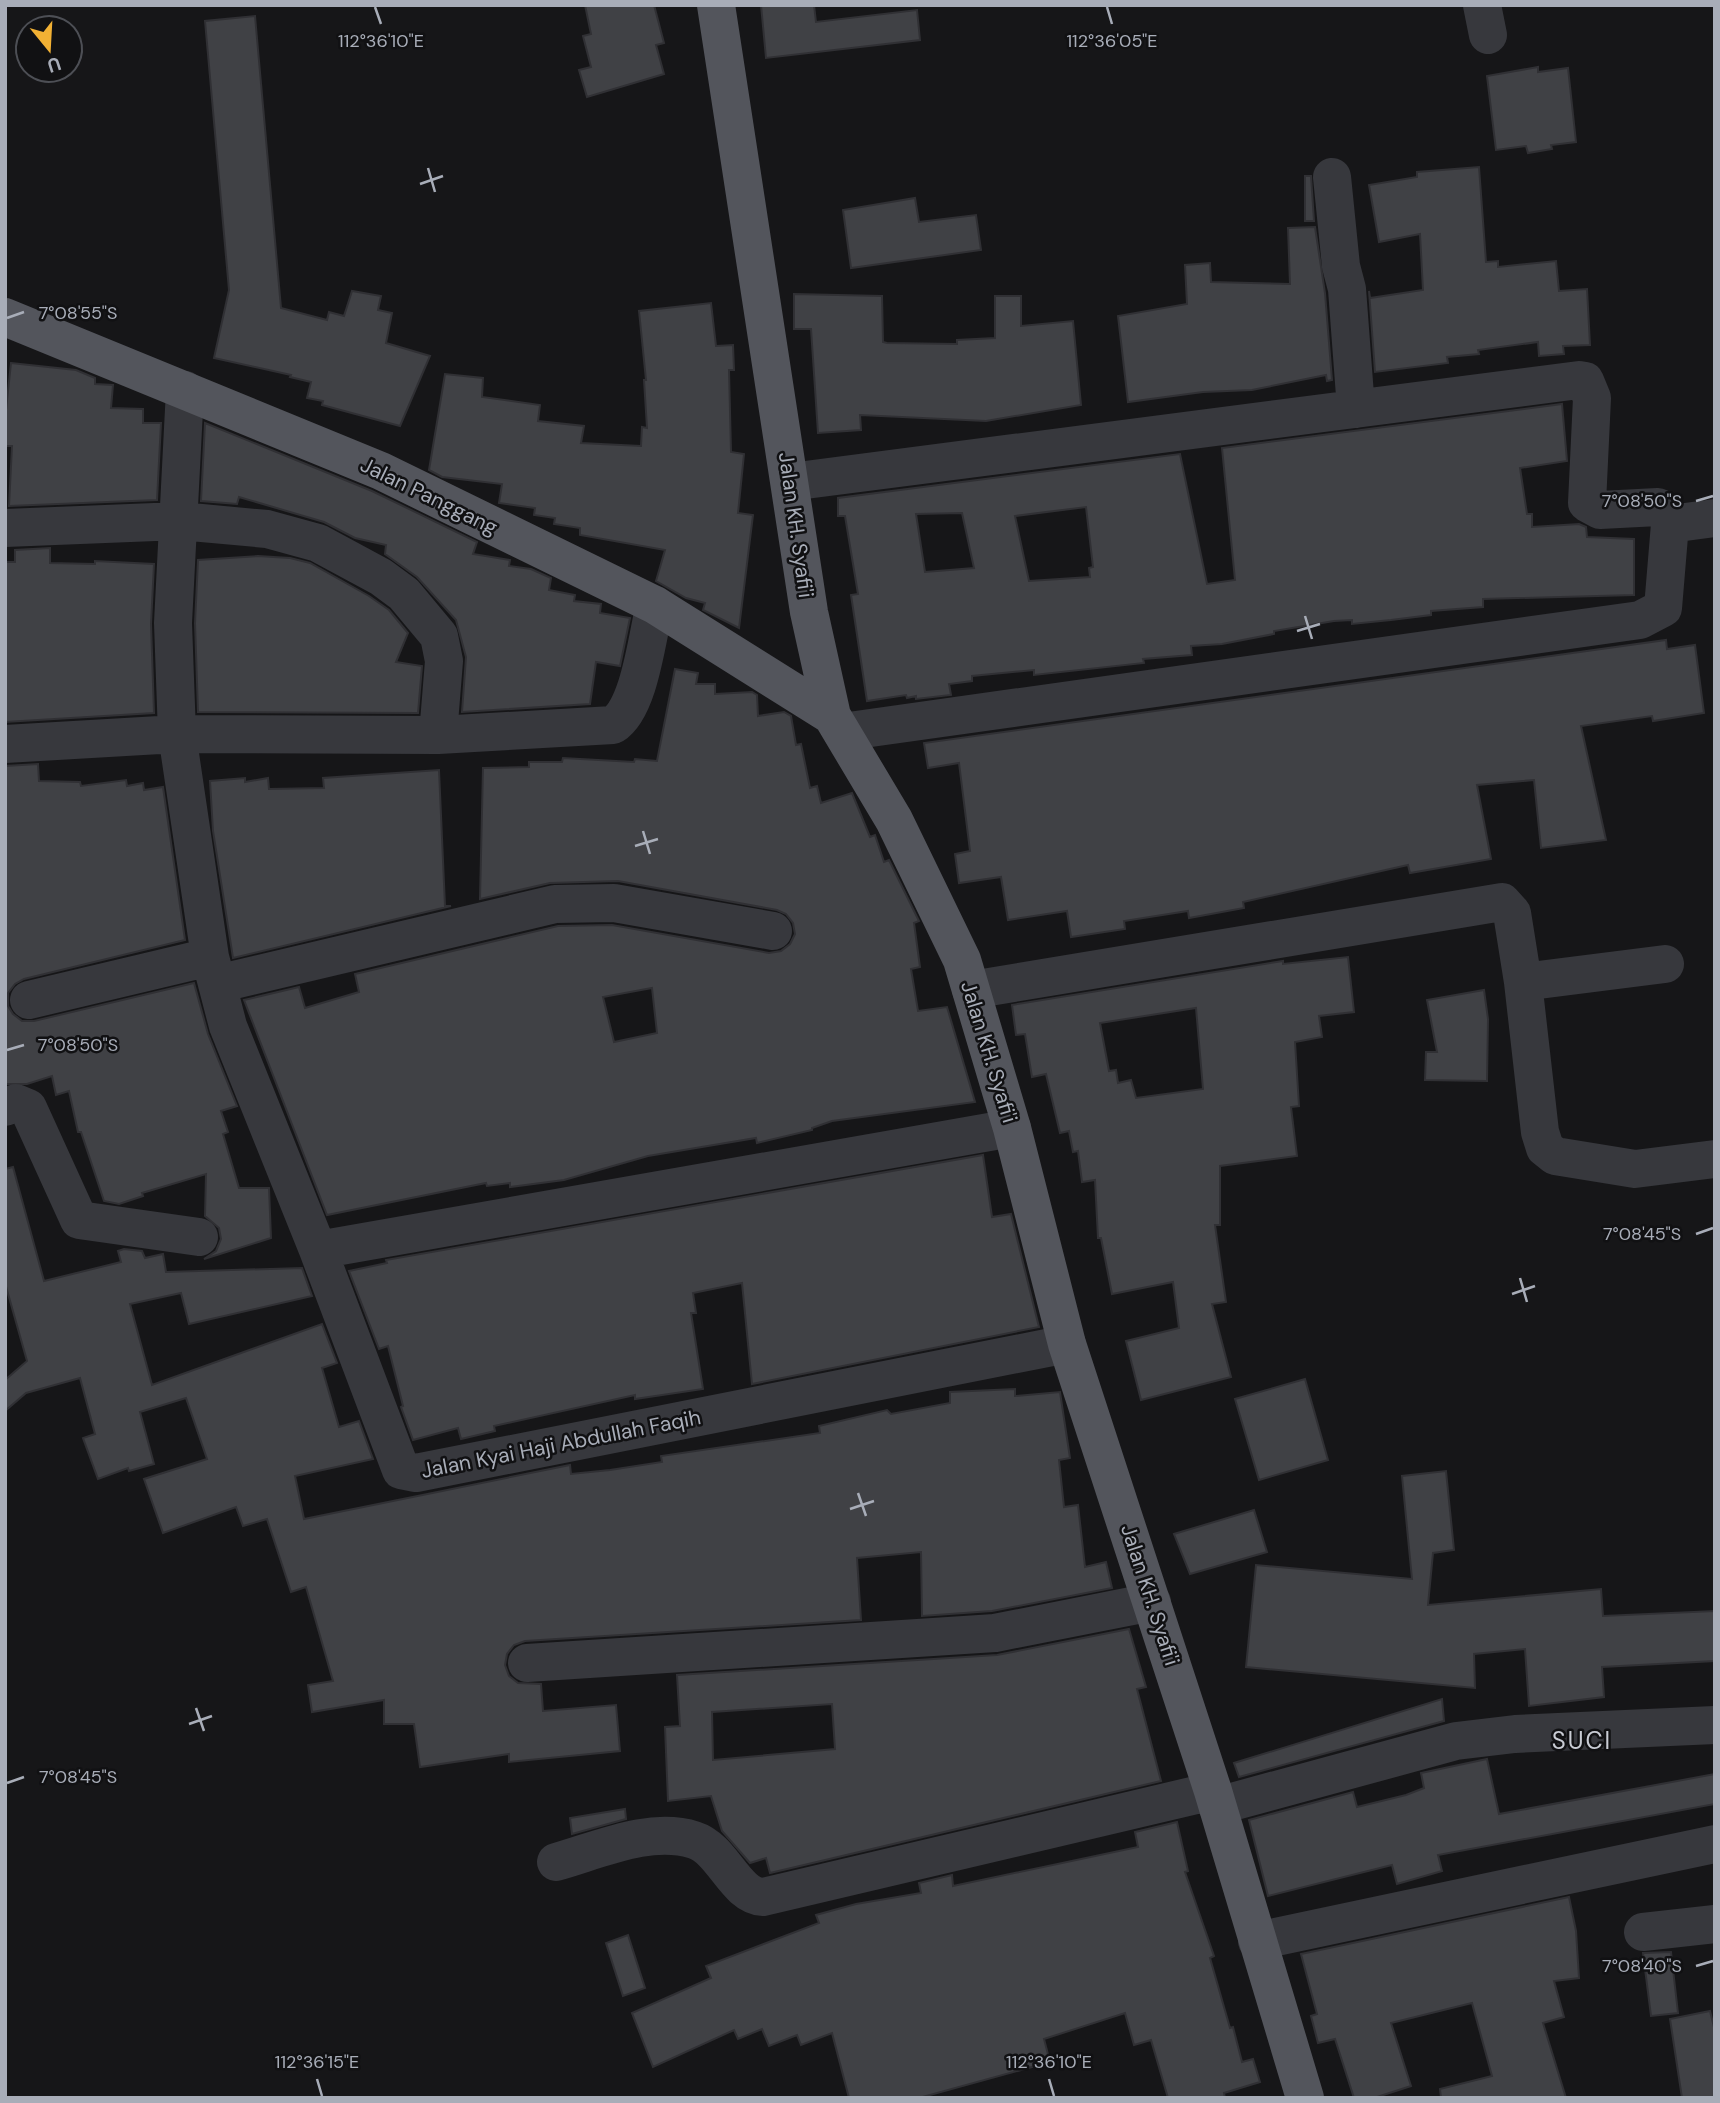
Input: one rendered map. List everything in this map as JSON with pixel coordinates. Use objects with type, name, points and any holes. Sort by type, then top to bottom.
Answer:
[{"type":"main road","name":"Jalan KH. Syafi'i","points":[[716,5],[809,611],[837,724],[894,820],[962,960],[1012,1128],[1067,1344],[1153,1602],[1305,2098]]},
{"type":"main road","name":"Jalan Panggang","points":[[5,317],[381,471],[655,605],[837,724]]},
{"type":"street","points":[[1332,177],[1341,266],[1348,289],[1356,409]]},
{"type":"street","points":[[790,482],[1585,381],[1592,398],[1587,503],[1601,510],[1658,507],[1665,511],[1670,524],[1663,608],[1640,620],[837,724]]},
{"type":"street","name":"Jalan Kyai Haji Abdullah Faqih","points":[[185,390],[173,623],[177,734],[214,971],[228,1027],[318,1250],[401,1470],[407,1473],[1067,1344]]},
{"type":"street","points":[[1670,524],[1715,518]]},
{"type":"street","points":[[5,528],[180,521],[267,529],[318,543],[404,594],[439,636],[444,646],[438,735]]},
{"type":"street","points":[[5,744],[177,734],[438,735],[613,725],[622,719],[632,700],[655,605]]},
{"type":"street","points":[[971,990],[1496,901],[1507,904],[1512,913],[1523,982],[1540,1132],[1545,1149],[1555,1156],[1568,1159],[1635,1169],[1715,1159]]},
{"type":"street","points":[[29,1000],[214,971],[555,904],[614,903],[773,931]]},
{"type":"street","points":[[1523,982],[1665,964]]},
{"type":"street","points":[[5,1107],[16,1103],[27,1108],[79,1220],[200,1237]]},
{"type":"street","points":[[318,1250],[1012,1128]]},
{"type":"street","points":[[527,1663],[995,1633],[1153,1602]]},
{"type":"street","points":[[556,1862],[645,1837],[669,1835],[696,1840],[709,1848],[743,1889],[752,1897],[763,1897],[1215,1799],[1456,1741],[1515,1734],[1715,1725]]},
{"type":"street","points":[[1257,1941],[1715,1844]]},
{"type":"street","points":[[1643,1933],[1715,1924]]},
{"type":"building","points":[[585,5],[654,5],[664,43],[656,45],[664,74],[587,97],[579,70],[591,67],[583,36],[591,34]]},
{"type":"building","points":[[761,5],[814,5],[816,22],[917,10],[920,40],[766,58]]},
{"type":"building","points":[[255,16],[281,308],[327,320],[329,312],[344,316],[352,291],[381,296],[378,310],[392,313],[386,343],[430,356],[400,426],[322,405],[323,401],[307,398],[311,382],[214,358],[229,290],[205,21]]},
{"type":"building","points":[[1538,67],[1538,72],[1568,68],[1576,142],[1551,145],[1552,149],[1528,153],[1526,146],[1496,150],[1487,76]]},
{"type":"building","points":[[1479,167],[1486,262],[1498,261],[1498,267],[1556,261],[1559,291],[1587,289],[1590,345],[1563,346],[1564,354],[1539,356],[1538,342],[1478,350],[1479,354],[1447,357],[1448,363],[1375,372],[1369,291],[1370,298],[1423,290],[1420,234],[1379,242],[1369,185],[1417,177],[1417,172]]},
{"type":"building","points":[[1305,176],[1311,176],[1314,221],[1305,221]]},
{"type":"building","points":[[915,198],[919,222],[976,215],[981,250],[851,268],[843,210]]},
{"type":"building","points":[[1315,227],[1325,293],[1332,380],[1327,381],[1326,375],[1252,390],[1203,392],[1128,402],[1118,316],[1187,304],[1185,265],[1210,263],[1211,282],[1290,284],[1288,228]]},
{"type":"building","points":[[794,294],[882,296],[883,342],[957,344],[957,340],[995,338],[995,296],[1021,296],[1021,326],[1073,321],[1081,405],[986,421],[860,415],[861,430],[818,433],[811,329],[794,329]]},
{"type":"building","points":[[711,303],[716,346],[733,345],[734,370],[729,370],[731,452],[744,454],[738,513],[753,515],[739,628],[703,610],[705,603],[686,598],[656,581],[665,550],[580,535],[580,528],[554,524],[555,518],[534,515],[535,508],[499,503],[502,484],[442,477],[429,470],[445,374],[483,378],[482,397],[540,405],[538,421],[584,426],[581,443],[641,446],[642,427],[647,428],[646,380],[639,311]]},
{"type":"building","points":[[11,363],[76,370],[95,378],[95,384],[113,385],[111,408],[143,409],[143,423],[161,423],[157,500],[9,506],[12,446],[5,446],[5,419]]},
{"type":"building","points":[[1562,404],[1567,461],[1520,468],[1527,514],[1532,514],[1532,527],[1579,524],[1586,527],[1587,537],[1634,539],[1634,595],[1483,599],[1483,607],[1431,611],[1431,615],[1352,624],[1352,620],[1334,621],[1274,631],[1274,634],[1222,644],[1191,646],[1192,655],[1143,659],[1144,663],[1034,675],[1034,670],[972,676],[972,681],[949,684],[951,695],[916,699],[916,696],[907,698],[906,695],[867,701],[851,595],[858,594],[845,516],[838,516],[838,498],[1180,454],[1207,584],[1235,580],[1222,448]],"holes":[[[1086,507],[1093,567],[1089,568],[1090,577],[1029,581],[1015,516]],[[962,513],[974,568],[925,572],[916,514]]]},
{"type":"building","points":[[205,423],[372,491],[477,542],[473,554],[510,560],[509,566],[531,569],[551,578],[549,590],[575,595],[574,601],[601,604],[600,613],[630,618],[620,666],[596,662],[590,704],[462,712],[466,657],[456,620],[417,577],[385,554],[386,545],[355,538],[324,522],[239,497],[237,504],[201,501]]},
{"type":"building","points":[[50,548],[50,563],[95,564],[95,561],[154,564],[151,624],[154,713],[5,722],[5,562],[15,562],[15,550]]},
{"type":"building","points":[[258,556],[290,558],[310,563],[389,610],[408,633],[396,662],[422,666],[418,713],[198,712],[195,623],[198,560]]},
{"type":"building","points":[[1666,640],[1667,649],[1695,645],[1704,713],[1653,721],[1652,716],[1581,726],[1606,840],[1541,848],[1534,780],[1477,785],[1491,859],[1410,873],[1408,865],[1243,902],[1244,908],[1189,918],[1188,911],[1124,921],[1125,929],[1071,937],[1067,911],[1008,920],[1001,877],[959,883],[955,854],[970,851],[959,763],[928,768],[924,743]]},
{"type":"building","points":[[675,669],[698,673],[696,684],[715,684],[715,694],[752,692],[757,695],[758,716],[784,712],[791,716],[796,745],[801,744],[810,788],[817,786],[821,803],[852,793],[870,837],[875,835],[884,862],[889,860],[919,921],[914,923],[920,967],[911,969],[918,1011],[947,1007],[975,1102],[832,1121],[812,1130],[757,1143],[756,1138],[648,1156],[564,1180],[510,1187],[510,1183],[487,1186],[486,1183],[327,1215],[244,1000],[299,987],[305,1008],[359,992],[355,974],[558,926],[612,925],[769,953],[781,951],[790,944],[795,934],[793,923],[786,914],[777,910],[618,881],[550,883],[480,899],[483,768],[529,767],[529,762],[562,762],[563,758],[657,761]],"holes":[[[652,988],[657,1033],[614,1042],[603,997]]]},
{"type":"building","points":[[38,764],[39,781],[80,782],[81,786],[126,780],[127,786],[143,783],[144,790],[163,787],[185,940],[24,979],[15,984],[8,993],[8,1006],[22,1021],[34,1021],[194,983],[208,1034],[237,1106],[221,1111],[228,1132],[223,1134],[239,1188],[269,1188],[271,1238],[204,1259],[216,1251],[221,1239],[219,1228],[205,1216],[206,1174],[142,1193],[143,1196],[119,1204],[104,1201],[81,1132],[78,1132],[69,1091],[56,1095],[52,1076],[27,1084],[5,1084],[5,766]]},
{"type":"building","points":[[439,770],[445,906],[451,906],[233,958],[213,831],[210,781],[245,778],[245,782],[268,778],[269,789],[324,788],[323,778]]},
{"type":"building","points":[[1348,957],[1354,1012],[1319,1016],[1322,1037],[1295,1042],[1299,1106],[1291,1107],[1297,1156],[1220,1166],[1220,1225],[1215,1225],[1226,1302],[1212,1304],[1231,1377],[1141,1400],[1126,1341],[1179,1328],[1173,1282],[1112,1294],[1101,1238],[1098,1238],[1095,1180],[1082,1182],[1078,1151],[1073,1152],[1069,1131],[1060,1133],[1046,1074],[1032,1077],[1025,1034],[1016,1035],[1012,1005],[1283,961],[1283,964]],"holes":[[[1196,1008],[1203,1089],[1136,1098],[1131,1080],[1118,1083],[1116,1070],[1109,1071],[1100,1023]]]},
{"type":"building","points":[[1484,990],[1488,1019],[1487,1081],[1425,1080],[1426,1052],[1437,1052],[1427,1000]]},
{"type":"building","points":[[983,1155],[992,1217],[1011,1214],[1039,1327],[752,1384],[742,1283],[693,1293],[696,1313],[691,1313],[703,1389],[635,1399],[635,1395],[494,1426],[495,1431],[461,1439],[458,1428],[413,1440],[401,1407],[403,1406],[388,1346],[379,1349],[349,1271],[387,1263],[386,1260]]},
{"type":"building","points":[[13,1167],[44,1281],[121,1262],[118,1251],[124,1249],[142,1251],[145,1258],[163,1254],[166,1272],[302,1268],[312,1296],[189,1324],[181,1293],[130,1304],[152,1385],[322,1324],[337,1363],[322,1368],[339,1427],[359,1421],[373,1459],[295,1476],[304,1519],[570,1465],[571,1474],[610,1470],[662,1462],[661,1456],[820,1433],[819,1426],[887,1410],[891,1414],[950,1403],[950,1392],[1015,1389],[1015,1396],[1060,1392],[1070,1458],[1059,1460],[1064,1507],[1078,1505],[1085,1567],[1106,1562],[1112,1588],[992,1611],[922,1616],[921,1552],[857,1558],[861,1620],[525,1641],[514,1645],[507,1654],[505,1665],[509,1676],[518,1683],[541,1684],[543,1711],[616,1705],[620,1751],[509,1762],[509,1754],[420,1767],[414,1724],[384,1724],[384,1700],[312,1712],[308,1685],[333,1681],[306,1587],[291,1592],[267,1519],[243,1526],[236,1507],[163,1533],[144,1479],[207,1459],[186,1398],[140,1412],[154,1464],[129,1471],[128,1468],[98,1479],[83,1438],[95,1434],[80,1378],[26,1393],[5,1411],[5,1380],[27,1361],[5,1283],[5,1169]]},
{"type":"building","points":[[1305,1379],[1328,1460],[1259,1480],[1235,1399]]},
{"type":"building","points":[[1446,1471],[1454,1550],[1433,1553],[1428,1605],[1601,1589],[1603,1616],[1715,1611],[1715,1661],[1602,1667],[1604,1697],[1529,1706],[1525,1649],[1474,1654],[1475,1688],[1246,1667],[1256,1565],[1412,1579],[1402,1476]]},
{"type":"building","points":[[1254,1510],[1267,1552],[1190,1574],[1174,1534]]},
{"type":"building","points":[[1129,1629],[1146,1687],[1137,1689],[1161,1781],[770,1873],[766,1858],[750,1863],[722,1831],[711,1796],[668,1801],[665,1727],[680,1726],[677,1675],[997,1655]],"holes":[[[832,1704],[835,1749],[713,1760],[712,1712]]]},
{"type":"building","points":[[1442,1699],[1444,1721],[1239,1777],[1234,1763]]},
{"type":"building","points":[[1487,1759],[1499,1814],[1715,1774],[1715,1804],[1438,1855],[1442,1871],[1397,1884],[1392,1865],[1268,1896],[1249,1820],[1353,1792],[1357,1807],[1406,1795],[1424,1788],[1421,1773]]},
{"type":"building","points":[[625,1809],[626,1819],[572,1834],[570,1818]]},
{"type":"building","points":[[1177,1822],[1188,1871],[1185,1872],[1214,1956],[1210,1958],[1230,2028],[1233,2027],[1242,2062],[1253,2059],[1260,2082],[1224,2093],[1225,2098],[1168,2098],[1151,2040],[1134,2045],[1125,2013],[1044,2039],[1050,2062],[919,2098],[849,2098],[832,2033],[801,2045],[797,2035],[769,2046],[762,2029],[738,2039],[734,2030],[653,2067],[632,2013],[711,1978],[706,1966],[819,1923],[816,1915],[856,1904],[921,1893],[919,1883],[952,1875],[953,1886],[1138,1847],[1135,1832]]},
{"type":"building","points":[[1569,1897],[1576,1931],[1579,1978],[1554,1981],[1564,2017],[1543,2023],[1566,2098],[1441,2098],[1440,2089],[1492,2076],[1472,2003],[1391,2023],[1411,2086],[1374,2098],[1354,2098],[1335,2039],[1318,2043],[1311,2016],[1317,2014],[1301,1954]]},
{"type":"building","points":[[628,1935],[645,1988],[623,1996],[606,1943]]},
{"type":"building","points":[[1671,1952],[1678,2013],[1651,2016],[1643,1953]]},
{"type":"building","points":[[1710,2011],[1715,2031],[1715,2098],[1682,2098],[1670,2019]]},
{"type":"district","name":"SUCI","points":[[1582,1740]]}]
